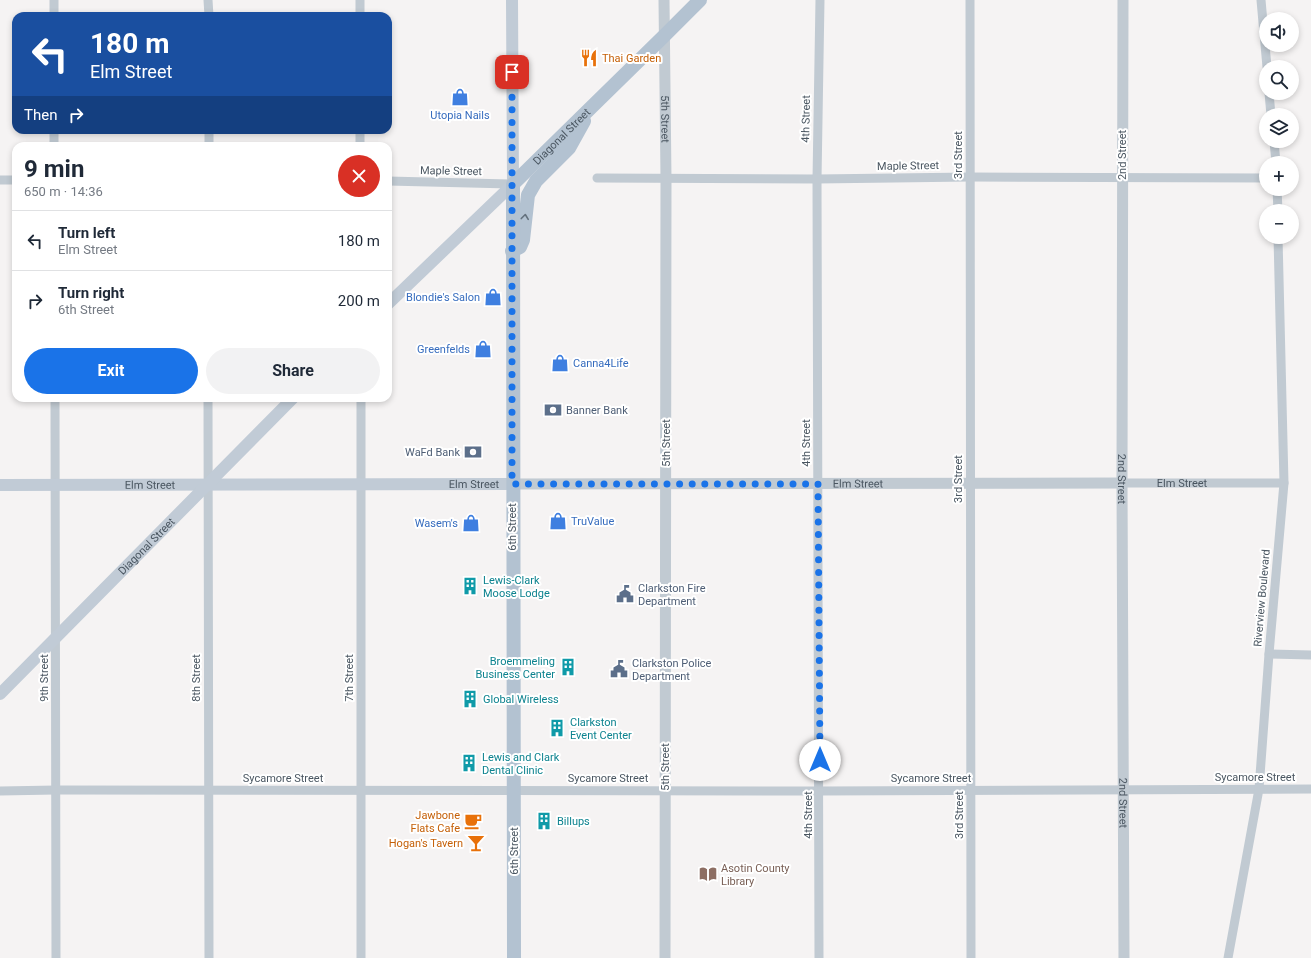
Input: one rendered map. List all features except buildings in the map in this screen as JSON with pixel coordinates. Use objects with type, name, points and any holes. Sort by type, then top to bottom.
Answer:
[{"type":"main road","name":"6th Street","points":[[512,0],[514,958]]},
{"type":"main road","name":"Diagonal Street","points":[[392,300],[513,184],[700,0]]},
{"type":"main road","points":[[512,251],[520,247],[523,240],[528,195],[536,181],[569,148],[592,107]]},
{"type":"main road","name":"Diagonal Street","points":[[0,694],[289,402]]},
{"type":"main road","name":"Elm Street","points":[[0,485],[512,484]]},
{"type":"street","points":[[54,0],[54,12]]},
{"type":"street","points":[[208,0],[208,12]]},
{"type":"street","points":[[360,0],[360,12]]},
{"type":"street","name":"5th Street","points":[[664,0],[666,178],[666,958]]},
{"type":"street","name":"4th Street","points":[[819,958],[820,791],[817,179],[820,0]]},
{"type":"street","name":"3rd Street","points":[[970,0],[971,958]]},
{"type":"street","name":"2nd Street","points":[[1122,0],[1124,958]]},
{"type":"street","points":[[1261,0],[1266,60]]},
{"type":"street","name":"Maple Street","points":[[597,178],[1259,178]]},
{"type":"street","points":[[0,180],[12,180]]},
{"type":"street","name":"Maple Street","points":[[392,182],[513,184]]},
{"type":"street","name":"Riverview Boulevard","points":[[1228,958],[1258,789],[1284,483],[1278,244]]},
{"type":"street","name":"9th Street","points":[[55,402],[56,958]]},
{"type":"street","name":"8th Street","points":[[208,402],[209,958]]},
{"type":"street","name":"7th Street","points":[[361,402],[361,958]]},
{"type":"street","name":"Elm Street","points":[[512,484],[1284,483]]},
{"type":"street","points":[[1269,654],[1311,655]]},
{"type":"street","name":"Sycamore Street","points":[[0,791],[820,791],[1311,789]]},
{"type":"place","name":"Thai Garden","points":[[589,58]]},
{"type":"place","name":"Utopia Nails","points":[[460,97]]},
{"type":"place","name":"Blondie's Salon","points":[[493,297]]},
{"type":"place","name":"Greenfelds","points":[[483,349]]},
{"type":"place","name":"Canna4Life","points":[[560,363]]},
{"type":"place","name":"Banner Bank","points":[[553,410]]},
{"type":"place","name":"WaFd Bank","points":[[473,452]]},
{"type":"place","name":"TruValue","points":[[558,521]]},
{"type":"place","name":"Wasem's","points":[[471,523]]},
{"type":"place","name":"Lewis-Clark Moose Lodge","points":[[470,586]]},
{"type":"place","name":"Clarkston Fire Department","points":[[625,594]]},
{"type":"place","name":"Broemmeling Business Center","points":[[568,667]]},
{"type":"place","name":"Clarkston Police Department","points":[[619,669]]},
{"type":"place","name":"Global Wireless","points":[[470,699]]},
{"type":"place","name":"Clarkston Event Center","points":[[557,728]]},
{"type":"place","name":"Lewis and Clark Dental Clinic","points":[[469,763]]},
{"type":"place","name":"Jawbone Flats Cafe","points":[[473,821]]},
{"type":"place","name":"Billups","points":[[544,821]]},
{"type":"place","name":"Hogan's Tavern","points":[[476,843]]},
{"type":"place","name":"Asotin County Library","points":[[708,874]]},
{"type":"route","points":[[512,72],[512,484],[818,484],[820,760]]}]
